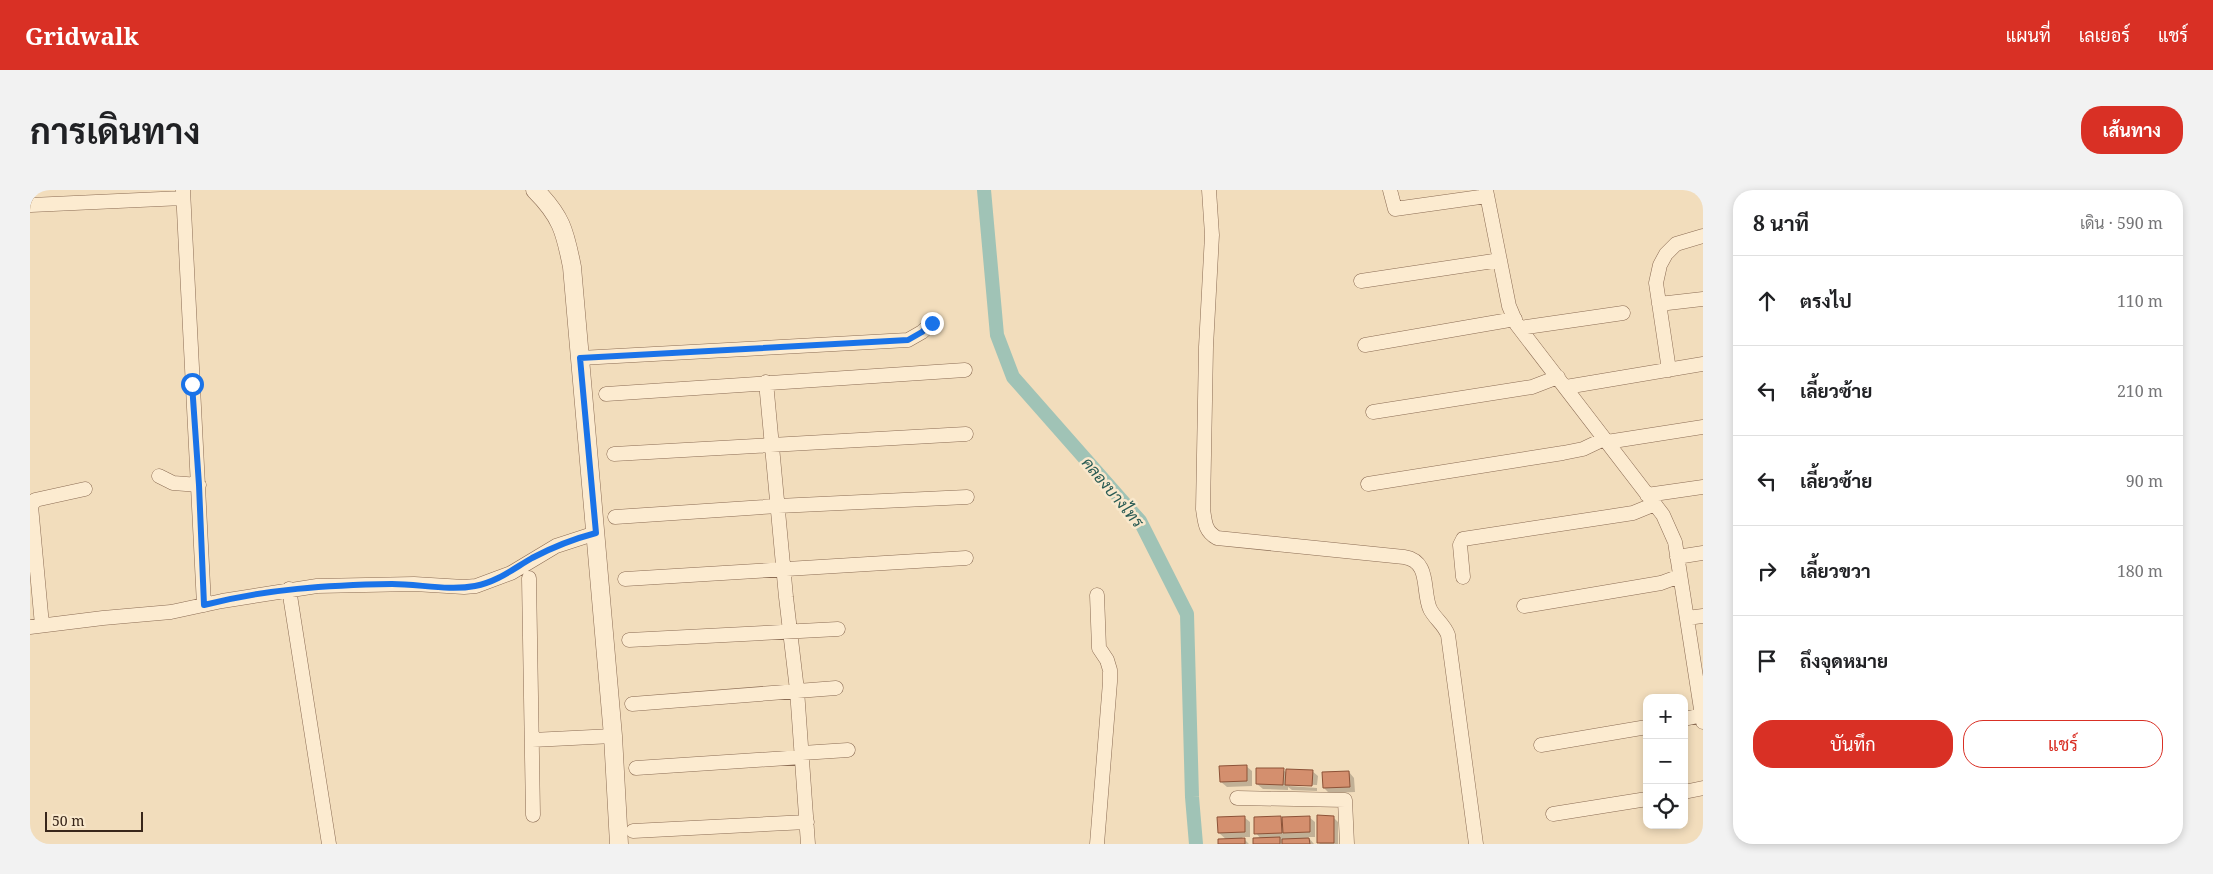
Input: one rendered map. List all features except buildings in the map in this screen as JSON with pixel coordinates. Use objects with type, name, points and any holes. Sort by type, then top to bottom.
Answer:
[{"type":"street","points":[[535,190],[552,207],[566,237],[572,267],[613,736],[619,844]]},
{"type":"street","points":[[1209,190],[1212,235],[1206,348],[1203,509],[1205,527],[1210,534],[1217,538],[1404,557],[1416,561],[1424,574],[1431,611],[1445,626],[1448,635],[1476,844]]},
{"type":"street","points":[[1390,190],[1395,209],[1486,193],[1509,306],[1517,323],[1651,500],[1670,528],[1700,676],[1702,719],[1688,719]]},
{"type":"street","points":[[31,205],[183,194],[204,605]]},
{"type":"street","points":[[1669,370],[1656,283],[1660,265],[1666,254],[1676,244],[1703,236]]},
{"type":"street","points":[[1361,281],[1500,260]]},
{"type":"street","points":[[1659,304],[1703,299]]},
{"type":"street","points":[[1365,345],[1517,323],[1623,313]]},
{"type":"street","points":[[580,358],[908,340],[922,332],[932,323]]},
{"type":"street","points":[[1372,412],[1562,382],[1669,370],[1703,364]]},
{"type":"street","points":[[606,394],[964,370]]},
{"type":"street","points":[[766,382],[797,690],[808,844]]},
{"type":"street","points":[[1368,484],[1563,453],[1605,441],[1703,427]]},
{"type":"street","points":[[614,454],[966,434]]},
{"type":"street","points":[[159,476],[173,483],[199,485]]},
{"type":"street","points":[[1463,577],[1460,545],[1463,540],[1469,537],[1633,513],[1651,500],[1703,487]]},
{"type":"street","points":[[86,490],[34,500],[31,506],[36,626],[171,612],[289,589],[365,584],[476,586],[511,573],[556,546],[596,533]]},
{"type":"street","points":[[615,517],[778,506],[968,497]]},
{"type":"street","points":[[1677,558],[1703,553]]},
{"type":"street","points":[[625,579],[966,558]]},
{"type":"street","points":[[1524,606],[1661,583],[1680,576]]},
{"type":"street","points":[[529,578],[533,815]]},
{"type":"street","points":[[289,589],[329,844]]},
{"type":"street","points":[[1097,595],[1099,648],[1107,660],[1110,682],[1097,844]]},
{"type":"street","points":[[1687,618],[1703,616]]},
{"type":"street","points":[[629,640],[838,629]]},
{"type":"street","points":[[632,704],[836,688]]},
{"type":"street","points":[[1541,745],[1643,728]]},
{"type":"street","points":[[532,740],[613,736]]},
{"type":"street","points":[[636,768],[848,750]]},
{"type":"street","points":[[1688,791],[1703,788]]},
{"type":"street","points":[[1236,798],[1345,800],[1347,844]]},
{"type":"street","points":[[1553,814],[1643,800]]},
{"type":"street","points":[[633,831],[807,822]]},
{"type":"waterway","name":"คลองบางไทร","points":[[984,190],[997,335],[1013,377],[1140,521],[1187,614],[1192,797],[1196,844]]},
{"type":"route","points":[[192,384],[199,485],[204,605],[289,589],[317,586],[414,584],[464,587],[476,586],[511,573],[556,546],[596,533],[580,358],[908,340],[915,337],[932,323]]}]
